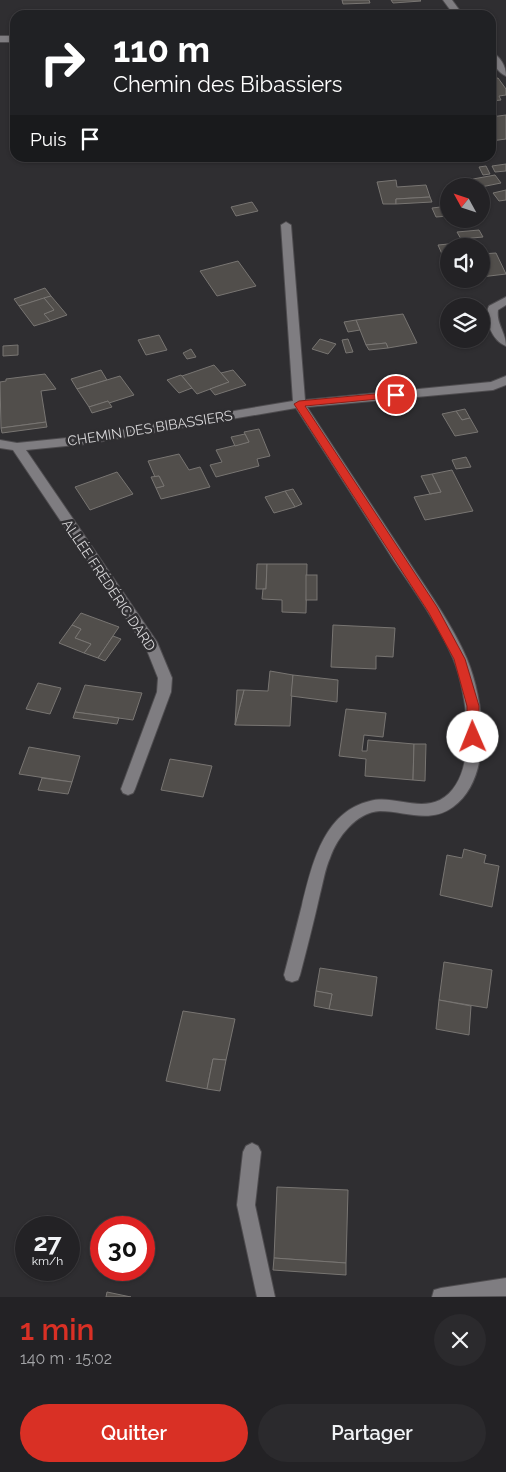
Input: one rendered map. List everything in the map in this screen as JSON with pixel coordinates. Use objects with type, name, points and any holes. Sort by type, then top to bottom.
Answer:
[{"type":"street","points":[[447,0],[455,10]]},
{"type":"street","points":[[502,65],[506,73]]},
{"type":"street","points":[[286,225],[299,404],[433,610],[460,659],[473,706],[474,752],[471,768],[462,785],[455,796],[446,804],[424,811],[379,805],[362,809],[346,820],[334,835],[322,856],[292,975]]},
{"type":"street","points":[[506,300],[494,308],[491,318],[494,327],[506,342]]},
{"type":"street","name":"CHEMIN DES BIBASSIERS","points":[[0,444],[16,447],[86,440],[299,404],[493,386],[506,380]]},
{"type":"street","name":"ALLÉE FRÉDÉRIC DARD","points":[[16,447],[152,646],[166,678],[160,708],[128,789]]},
{"type":"street","points":[[252,1152],[246,1205],[266,1297]]},
{"type":"street","points":[[441,1297],[498,1291]]},
{"type":"building","points":[[342,0],[369,0],[370,3],[343,4]]},
{"type":"building","points":[[391,0],[420,0],[421,1],[393,3]]},
{"type":"building","points":[[496,78],[498,78],[506,89],[506,95],[499,96],[501,100],[496,100]]},
{"type":"building","points":[[506,115],[506,139],[496,140],[496,116]]},
{"type":"building","points":[[506,164],[506,171],[495,172],[492,166]]},
{"type":"building","points":[[486,166],[490,174],[483,175],[479,167]]},
{"type":"building","points":[[495,175],[501,183],[490,185],[490,178],[478,178]]},
{"type":"building","points":[[396,180],[397,187],[426,185],[430,197],[396,199],[396,204],[383,204],[377,182]]},
{"type":"building","points":[[506,190],[506,200],[499,201],[493,193]]},
{"type":"building","points":[[430,197],[432,202],[396,204],[396,199]]},
{"type":"building","points":[[252,202],[258,211],[236,216],[231,207]]},
{"type":"building","points":[[440,207],[440,217],[436,217],[432,208]]},
{"type":"building","points":[[479,230],[483,237],[460,238],[457,232]]},
{"type":"building","points":[[490,253],[496,253],[506,274],[490,276]]},
{"type":"building","points":[[238,261],[256,286],[217,296],[200,271]]},
{"type":"building","points":[[45,288],[51,296],[19,306],[14,299]]},
{"type":"building","points":[[51,296],[67,315],[50,321],[44,314],[54,310],[44,298]]},
{"type":"building","points":[[44,298],[54,310],[44,314],[50,321],[34,326],[19,306]]},
{"type":"building","points":[[403,314],[417,343],[388,348],[386,343],[366,345],[356,320]]},
{"type":"building","points":[[356,320],[360,330],[348,332],[344,322]]},
{"type":"building","points":[[159,335],[167,350],[146,355],[138,340]]},
{"type":"building","points":[[320,339],[336,344],[328,354],[312,349]]},
{"type":"building","points":[[348,339],[353,352],[346,353],[342,340]]},
{"type":"building","points":[[386,343],[388,348],[369,350],[366,345]]},
{"type":"building","points":[[18,345],[18,355],[3,356],[3,346]]},
{"type":"building","points":[[191,349],[196,357],[187,359],[183,353]]},
{"type":"building","points":[[214,365],[229,382],[197,394],[182,376]]},
{"type":"building","points":[[101,370],[107,380],[77,389],[71,379]]},
{"type":"building","points":[[233,370],[246,385],[215,395],[210,389],[229,382],[221,373]]},
{"type":"building","points":[[45,374],[56,389],[41,391],[46,422],[1,428],[0,382],[6,381],[6,379]]},
{"type":"building","points":[[181,375],[192,388],[179,393],[167,380]]},
{"type":"building","points":[[120,376],[134,395],[89,407],[77,389]]},
{"type":"building","points":[[108,401],[112,407],[92,413],[89,407]]},
{"type":"building","points":[[465,409],[470,418],[462,420],[456,411]]},
{"type":"building","points":[[456,411],[462,420],[470,418],[478,432],[455,436],[442,414]]},
{"type":"building","points":[[46,422],[47,427],[2,433],[1,428]]},
{"type":"building","points":[[259,429],[270,456],[257,459],[259,466],[216,477],[210,465],[222,462],[216,450],[249,442],[244,432]]},
{"type":"building","points":[[245,434],[249,442],[235,446],[231,437]]},
{"type":"building","points":[[179,454],[189,470],[200,467],[210,487],[161,499],[156,488],[164,486],[159,476],[155,477],[148,461]]},
{"type":"building","points":[[466,457],[471,467],[456,469],[452,460]]},
{"type":"building","points":[[452,470],[473,511],[425,520],[414,497],[441,492],[432,474]]},
{"type":"building","points":[[117,472],[133,494],[90,510],[75,487]]},
{"type":"building","points":[[432,474],[441,492],[430,494],[421,476]]},
{"type":"building","points":[[159,476],[164,486],[156,488],[151,477]]},
{"type":"building","points":[[293,489],[302,504],[295,507],[285,491]]},
{"type":"building","points":[[285,491],[295,507],[274,513],[265,497]]},
{"type":"building","points":[[257,564],[267,564],[266,589],[256,589]]},
{"type":"building","points":[[267,564],[307,564],[306,613],[282,612],[282,600],[262,599],[263,589],[266,589]]},
{"type":"building","points":[[306,575],[317,575],[317,600],[306,600]]},
{"type":"building","points":[[81,613],[119,627],[98,658],[84,653],[91,644],[75,638],[81,629],[72,625]]},
{"type":"building","points":[[72,625],[81,629],[75,638],[91,644],[84,653],[59,643]]},
{"type":"building","points":[[333,625],[395,628],[393,657],[376,656],[376,669],[331,667]]},
{"type":"building","points":[[113,636],[121,639],[105,661],[98,658]]},
{"type":"building","points":[[270,671],[293,675],[290,726],[235,725],[244,690],[268,691]]},
{"type":"building","points":[[293,675],[338,680],[337,702],[291,696]]},
{"type":"building","points":[[38,683],[61,688],[50,714],[26,709]]},
{"type":"building","points":[[85,685],[142,693],[133,720],[75,712]]},
{"type":"building","points":[[237,690],[244,690],[235,725]]},
{"type":"building","points":[[346,709],[386,713],[383,737],[364,735],[362,751],[367,751],[368,740],[414,744],[413,780],[365,776],[366,759],[339,756]]},
{"type":"building","points":[[75,712],[119,718],[117,724],[73,718]]},
{"type":"building","points":[[414,744],[426,744],[425,781],[413,780]]},
{"type":"building","points":[[29,747],[80,756],[72,782],[19,774]]},
{"type":"building","points":[[170,759],[212,766],[203,797],[161,790]]},
{"type":"building","points":[[42,778],[72,782],[68,794],[38,790]]},
{"type":"building","points":[[464,849],[486,855],[484,863],[499,866],[492,907],[440,895],[447,855],[462,858]]},
{"type":"building","points":[[444,962],[492,970],[487,1008],[439,1000]]},
{"type":"building","points":[[320,968],[377,977],[372,1016],[329,1009],[332,994],[316,991]]},
{"type":"building","points":[[316,991],[332,994],[329,1009],[314,1006]]},
{"type":"building","points":[[439,1000],[471,1006],[469,1035],[436,1029]]},
{"type":"building","points":[[183,1011],[235,1019],[226,1060],[213,1059],[207,1089],[166,1081]]},
{"type":"building","points":[[213,1059],[226,1060],[220,1091],[207,1089]]},
{"type":"building","points":[[277,1187],[348,1190],[346,1263],[274,1258]]},
{"type":"building","points":[[274,1258],[346,1263],[346,1275],[273,1270]]},
{"type":"building","points":[[107,1292],[131,1297],[106,1297]]},
{"type":"route","points":[[396,395],[299,404],[433,610],[460,659],[473,706],[473,737]]}]
